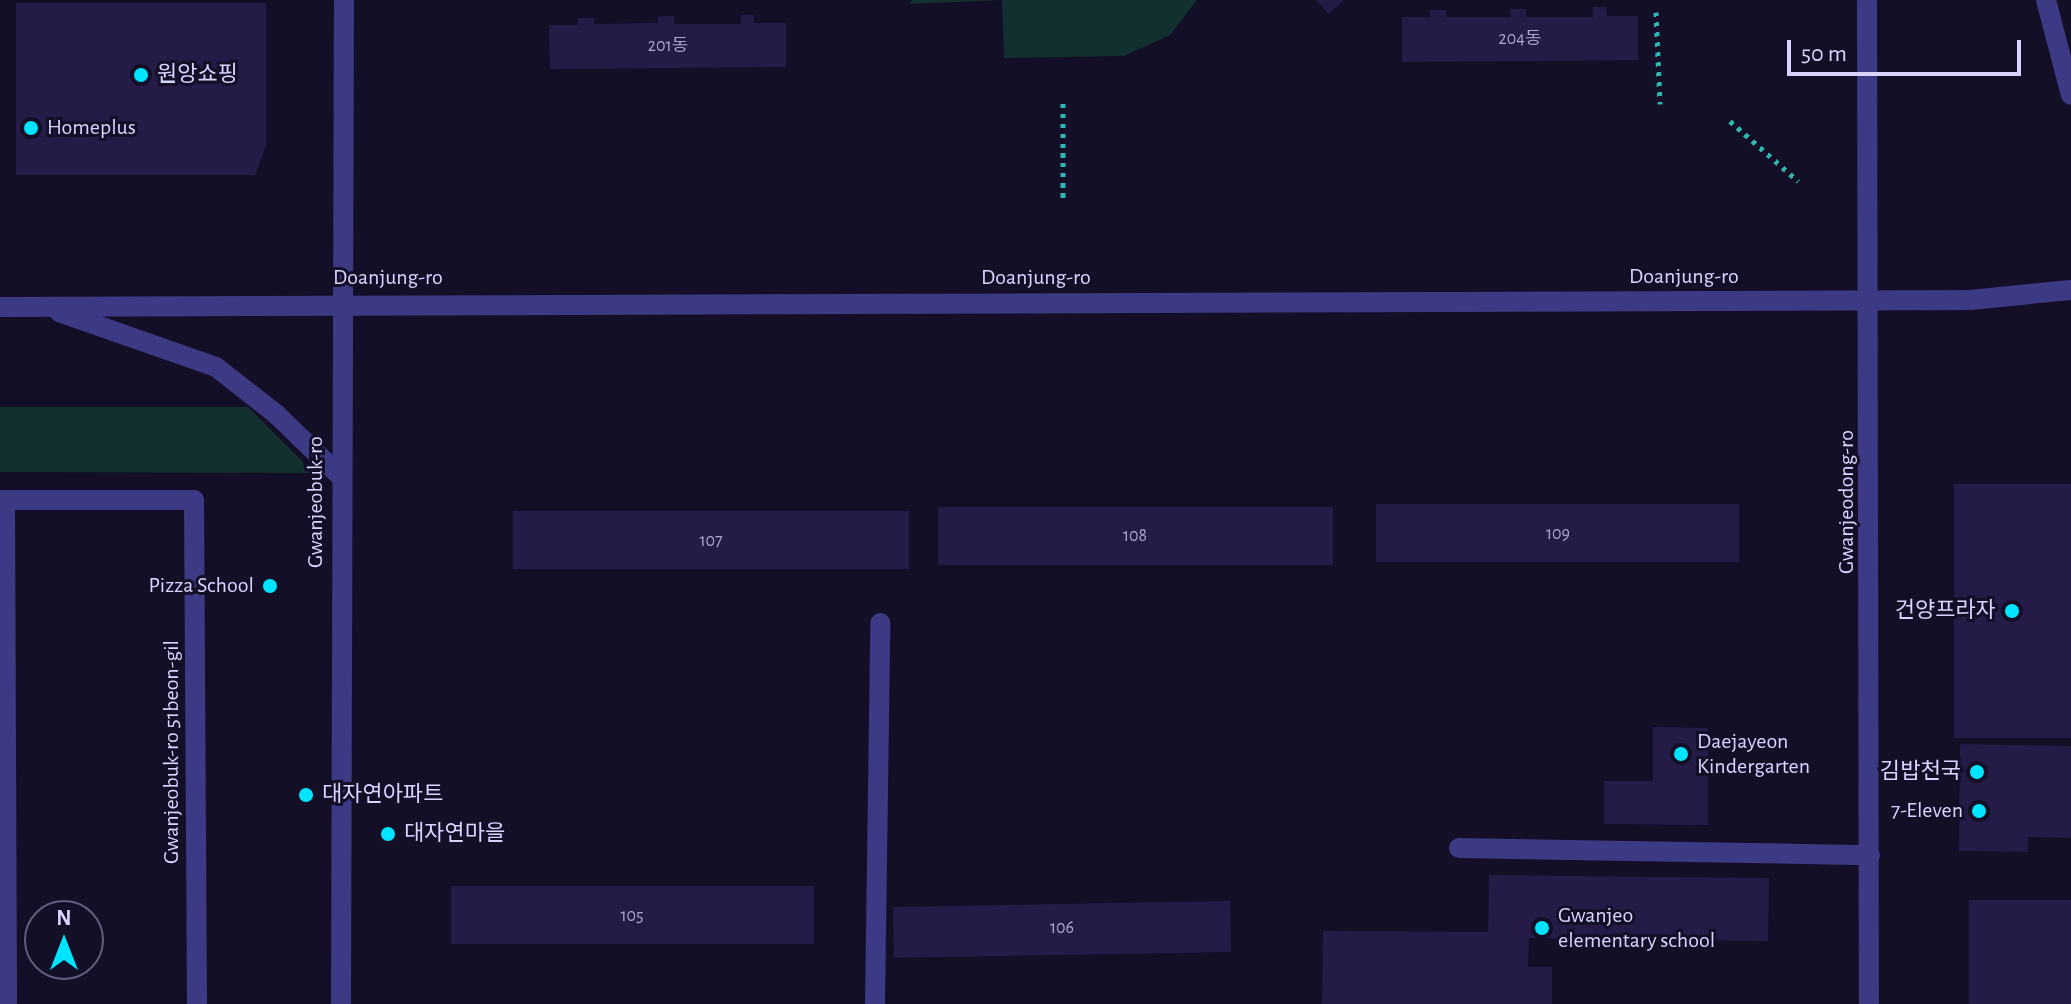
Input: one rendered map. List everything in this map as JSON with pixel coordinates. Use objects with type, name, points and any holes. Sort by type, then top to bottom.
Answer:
[{"type":"street","name":"Gwanjeobuk-ro","points":[[341,1004],[340,302],[344,0]]},
{"type":"street","name":"Gwanjeodong-ro","points":[[1867,0],[1871,301],[1869,1004]]},
{"type":"street","points":[[2046,0],[2071,95]]},
{"type":"street","name":"Doanjung-ro","points":[[0,307],[340,302],[1871,301],[1970,300],[2071,290]]},
{"type":"street","points":[[44,307],[216,367],[276,414],[340,476]]},
{"type":"street","points":[[2,500],[7,1004]]},
{"type":"street","name":"Gwanjeobuk-ro 51beon-gil","points":[[2,500],[194,500],[197,1004]]},
{"type":"street","points":[[875,1004],[880,623]]},
{"type":"street","points":[[1459,848],[1870,855]]},
{"type":"path","points":[[1656,12],[1660,104]]},
{"type":"path","points":[[1063,103],[1063,201]]},
{"type":"path","points":[[1730,121],[1798,181]]},
{"type":"green space","points":[[912,0],[1002,0],[909,4]]},
{"type":"green space","points":[[1002,0],[1197,0],[1170,35],[1124,56],[1004,58]]},
{"type":"green space","points":[[0,407],[248,407],[314,473],[0,472]]},
{"type":"building","points":[[1316,0],[1344,0],[1329,14]]},
{"type":"building","name":"원앙쇼핑","points":[[16,3],[266,3],[266,146],[255,175],[16,175]]},
{"type":"building","points":[[1593,7],[1606,7],[1607,16],[1638,16],[1638,60],[1402,62],[1402,17],[1430,17],[1430,10],[1446,10],[1446,17],[1511,17],[1510,9],[1526,9],[1526,17],[1593,17]]},
{"type":"building","points":[[741,15],[754,15],[754,23],[786,23],[786,67],[550,69],[549,25],[578,25],[578,18],[594,18],[594,24],[658,23],[658,16],[674,16],[674,24],[741,24]]},
{"type":"building","name":"건양프라자","points":[[1954,484],[2071,484],[2071,738],[1954,738]]},
{"type":"building","points":[[1376,504],[1739,504],[1739,562],[1376,562]]},
{"type":"building","points":[[938,507],[1333,507],[1333,565],[938,565]]},
{"type":"building","points":[[513,511],[909,511],[909,569],[513,569]]},
{"type":"building","name":"Daejayeon Kindergarten","points":[[1653,727],[1708,728],[1708,825],[1604,824],[1604,781],[1653,781]]},
{"type":"building","points":[[1960,744],[2071,746],[2071,838],[2028,837],[2028,852],[1959,851]]},
{"type":"building","points":[[1489,875],[1769,878],[1768,941],[1529,938],[1528,967],[1552,967],[1552,1004],[1322,1004],[1323,931],[1488,932]]},
{"type":"building","points":[[451,886],[814,886],[814,944],[451,944]]},
{"type":"building","points":[[1969,900],[2071,900],[2071,1004],[1969,1004]]},
{"type":"building","points":[[1230,901],[1231,952],[894,958],[893,907]]},
{"type":"place","name":"원앙쇼핑","points":[[141,75]]},
{"type":"place","name":"Homeplus","points":[[31,128]]},
{"type":"place","name":"Pizza School","points":[[270,586]]},
{"type":"place","name":"건양프라자","points":[[2012,611]]},
{"type":"place","name":"Daejayeon Kindergarten","points":[[1681,754]]},
{"type":"place","name":"김밥천국","points":[[1977,772]]},
{"type":"place","name":"대자연아파트","points":[[306,795]]},
{"type":"place","name":"7-Eleven","points":[[1979,811]]},
{"type":"place","name":"대자연마을","points":[[388,834]]},
{"type":"place","name":"Gwanjeo elementary school","points":[[1542,928]]}]
